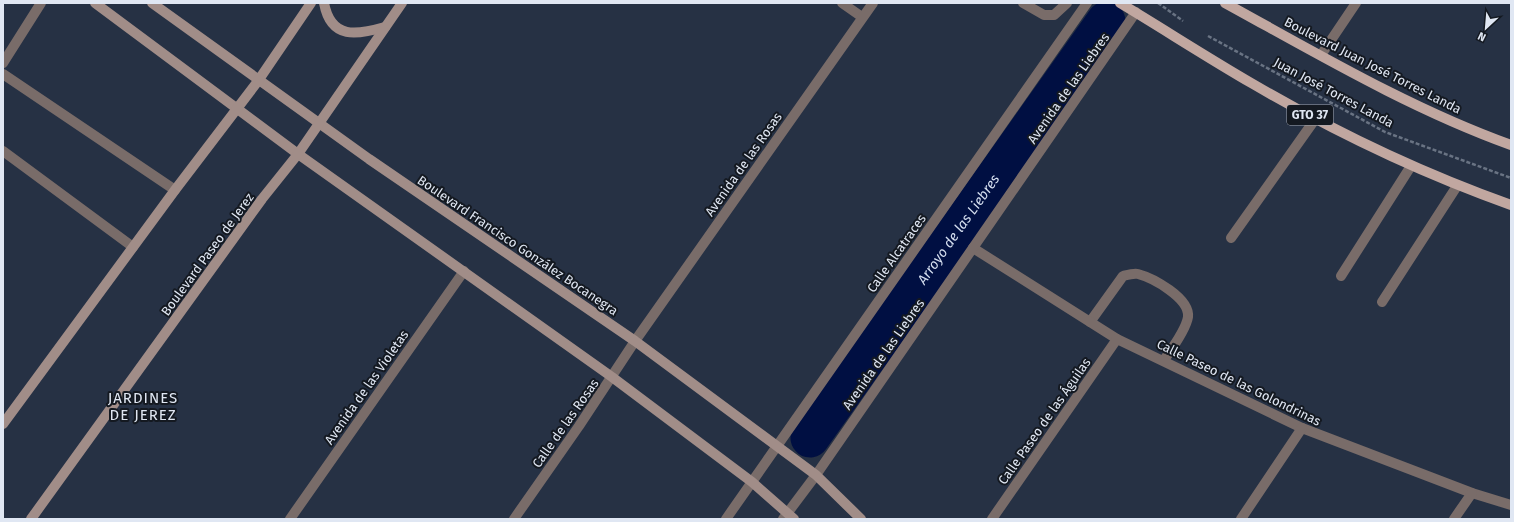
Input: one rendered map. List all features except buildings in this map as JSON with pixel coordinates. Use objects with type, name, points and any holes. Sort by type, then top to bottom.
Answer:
[{"type":"main road","points":[[95,3],[237,110],[464,270],[612,377],[752,482],[788,517]]},
{"type":"main road","name":"Boulevard Francisco González Bocanegra","points":[[152,3],[258,81],[635,341],[816,475],[861,519]]},
{"type":"main road","points":[[3,424],[175,190],[237,110],[311,3]]},
{"type":"main road","points":[[324,3],[329,19],[336,27],[346,33],[365,33],[385,28]]},
{"type":"main road","name":"Boulevard Paseo de Jerez","points":[[31,519],[262,199],[298,154],[402,3]]},
{"type":"main road","name":"GTO 37","points":[[1120,3],[1252,84],[1316,118],[1410,166],[1457,186],[1511,205]]},
{"type":"main road","name":"Boulevard Juan José Torres Landa","points":[[1225,3],[1422,107],[1511,145]]},
{"type":"street","points":[[3,63],[41,3]]},
{"type":"street","points":[[842,3],[862,17]]},
{"type":"street","name":"Avenida de las Rosas","points":[[635,341],[873,3]]},
{"type":"street","points":[[1022,3],[1044,15],[1054,15],[1067,3]]},
{"type":"street","name":"Calle Alcatraces","points":[[726,519],[1088,3]]},
{"type":"street","points":[[1321,55],[1356,3]]},
{"type":"street","name":"Avenida de las Liebres","points":[[788,517],[1136,12]]},
{"type":"street","points":[[3,74],[175,190]]},
{"type":"street","points":[[1231,238],[1316,118]]},
{"type":"street","points":[[3,151],[133,247]]},
{"type":"street","points":[[1341,276],[1410,166]]},
{"type":"street","points":[[1382,302],[1457,186]]},
{"type":"street","name":"Calle Paseo de las Golondrinas","points":[[973,248],[1117,339],[1164,360],[1302,428],[1472,493],[1511,505]]},
{"type":"street","name":"Avenida de las Violetas","points":[[290,519],[464,270]]},
{"type":"street","points":[[1090,322],[1123,276],[1137,273],[1170,290],[1181,298],[1187,309],[1188,318],[1177,341],[1164,360]]},
{"type":"street","name":"Calle Paseo de las Águilas","points":[[992,519],[1117,339]]},
{"type":"street","name":"Calle de las Rosas","points":[[514,519],[612,377],[635,341]]},
{"type":"street","points":[[1241,519],[1302,428]]},
{"type":"street","points":[[1454,519],[1472,493]]},
{"type":"path","points":[[1158,3],[1189,25]]},
{"type":"path","name":"Juan José Torres Landa","points":[[1202,33],[1385,132],[1511,178]]},
{"type":"waterway","name":"Arroyo de las Liebres","points":[[810,438],[1106,21]]},
{"type":"district","name":"JARDINES DE JEREZ","points":[[143,406]]}]
